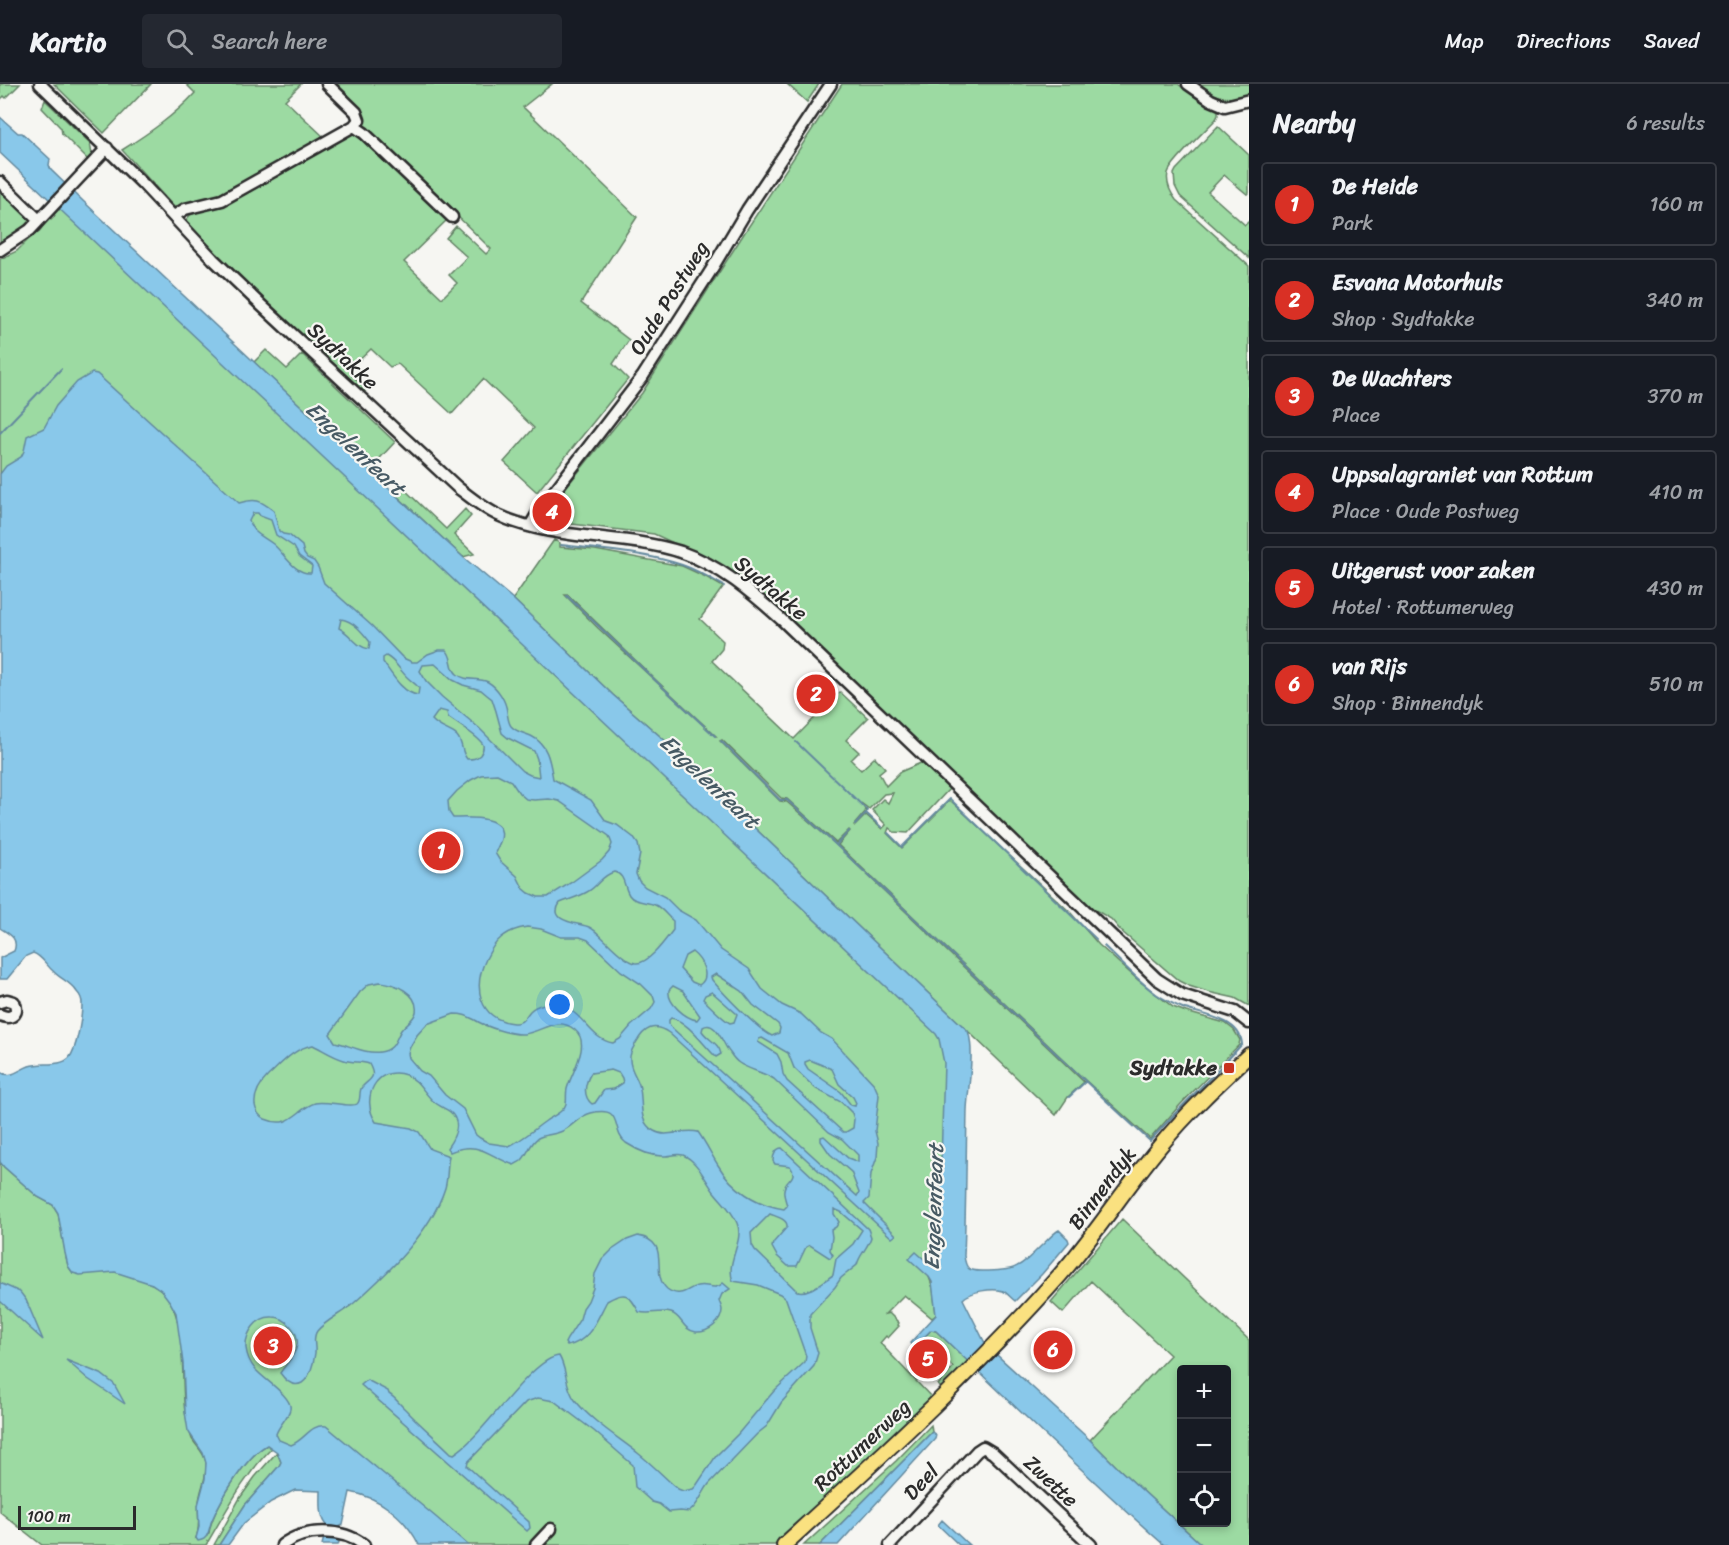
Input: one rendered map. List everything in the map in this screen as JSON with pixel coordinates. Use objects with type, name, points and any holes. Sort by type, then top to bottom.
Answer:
[{"type":"main road","name":"Binnendyk","points":[[991,1348],[1077,1255],[1170,1135],[1193,1109],[1249,1055]]},
{"type":"main road","name":"Rottumerweg","points":[[784,1545],[923,1418],[991,1348]]},
{"type":"street","name":"Sydtakke","points":[[40,84],[107,148],[213,259],[448,480],[491,512],[530,526],[559,533],[658,546],[705,562],[732,578],[782,620],[1157,979],[1182,995],[1235,1011],[1249,1023]]},
{"type":"street","points":[[174,216],[185,209],[222,200],[354,126],[359,120],[356,111],[327,84]]},
{"type":"street","name":"Oude Postweg","points":[[530,526],[652,363],[747,210],[831,84]]},
{"type":"street","points":[[1188,84],[1211,100],[1225,106],[1249,100]]},
{"type":"street","points":[[354,126],[364,132],[452,217]]},
{"type":"street","points":[[0,250],[25,234],[107,148]]},
{"type":"street","points":[[0,182],[39,220]]},
{"type":"street","points":[[0,1002],[8,1000],[14,1002],[17,1008],[12,1017],[6,1018],[0,1015]]},
{"type":"street","name":"Deel","points":[[896,1543],[983,1447]]},
{"type":"street","name":"Zwette","points":[[983,1447],[993,1453],[1091,1545]]},
{"type":"street","points":[[536,1545],[551,1529]]},
{"type":"street","points":[[282,1545],[300,1535],[323,1533],[351,1537],[364,1545]]},
{"type":"green space","points":[[0,84],[20,84],[6,98],[4,96],[0,100]]},
{"type":"green space","points":[[54,84],[151,84],[104,133]]},
{"type":"green space","points":[[186,84],[301,84],[285,100],[324,137],[212,199],[175,208],[122,150],[161,124],[195,93]]},
{"type":"green space","points":[[330,84],[552,84],[523,107],[637,217],[581,303],[629,340],[613,364],[628,379],[537,492],[504,462],[534,428],[483,379],[452,414],[398,364],[390,367],[371,349],[350,369],[352,375],[367,390],[360,393],[195,235],[185,221],[190,215],[211,207],[354,132],[361,135],[449,218],[404,262],[442,298],[457,283],[449,275],[467,257],[446,238],[456,226],[486,254],[491,249],[363,124],[365,120],[363,115]]},
{"type":"green space","points":[[787,84],[819,84],[807,102]]},
{"type":"green space","points":[[842,84],[1178,84],[1197,97],[1218,106],[1216,119],[1176,161],[1168,173],[1168,180],[1170,190],[1176,200],[1249,266],[1249,1006],[1235,998],[1208,992],[1179,981],[1121,931],[1111,919],[1085,904],[762,594],[719,564],[654,534],[547,521],[545,518],[547,511],[642,393]]},
{"type":"green space","points":[[1196,84],[1249,84],[1249,99],[1221,96]]},
{"type":"green space","points":[[45,100],[90,143],[92,155],[88,160],[62,134],[61,128],[42,108]]},
{"type":"green space","points":[[1218,126],[1249,155],[1249,193],[1247,194],[1224,175],[1208,192],[1245,225],[1249,221],[1249,258],[1180,196],[1175,186],[1176,170]]},
{"type":"green space","points":[[0,191],[31,220],[0,246]]},
{"type":"green space","points":[[59,208],[938,1033],[947,1063],[941,1266],[929,1277],[933,1288],[936,1315],[932,1318],[904,1295],[885,1314],[889,1313],[899,1323],[899,1326],[880,1343],[933,1399],[778,1545],[445,1545],[353,1471],[289,1457],[235,1394],[0,563],[0,259],[17,251],[37,231],[38,233],[49,218],[51,220],[55,216]]},
{"type":"green space","points":[[266,350],[287,369],[302,354],[395,442],[369,470],[254,362]]},
{"type":"green space","points":[[403,488],[446,529],[465,509],[471,516],[454,535],[474,554],[463,557],[396,495]]},
{"type":"green space","points":[[554,540],[560,543],[560,547],[595,550],[682,566],[723,587],[700,619],[723,641],[722,649],[712,661],[794,739],[840,692],[868,718],[846,740],[859,752],[851,760],[861,770],[875,757],[885,768],[879,773],[886,786],[900,772],[923,762],[950,788],[908,833],[894,832],[889,828],[887,833],[902,848],[950,800],[1070,912],[1099,945],[1138,980],[1173,1007],[1225,1023],[1234,1030],[1240,1040],[1239,1045],[1150,1139],[838,845],[849,830],[836,843],[787,799],[781,798],[722,740],[720,741],[780,801],[787,802],[836,845],[1084,1082],[1068,1097],[1056,1115],[669,744],[613,695],[513,599]],"holes":[[[565,595],[568,595],[716,736],[598,628]],[[893,793],[888,803],[883,799],[872,810],[886,825],[882,829],[866,815],[854,825],[866,811],[861,803],[869,809],[884,794]]]},
{"type":"green space","points":[[0,1162],[38,1197],[53,1205],[58,1213],[68,1266],[73,1273],[114,1272],[132,1276],[157,1287],[170,1301],[180,1331],[185,1412],[192,1439],[206,1462],[196,1538],[209,1533],[211,1523],[223,1498],[249,1460],[267,1445],[272,1448],[244,1482],[206,1545],[42,1545],[0,1512]]},
{"type":"green space","points":[[1122,1219],[1249,1340],[1249,1545],[1202,1545],[1182,1527],[1231,1527],[1231,1365],[1177,1365],[1177,1522],[1090,1440],[1170,1355],[1091,1281],[1063,1313],[1051,1302]]},
{"type":"green space","points":[[931,1330],[936,1331],[969,1362],[944,1390],[938,1385],[953,1367],[939,1353],[936,1356],[920,1341]]},
{"type":"green space","points":[[931,1425],[932,1432],[820,1545],[804,1545],[896,1461]]},
{"type":"green space","points":[[277,1452],[281,1462],[279,1466],[245,1505],[219,1545],[214,1545],[240,1498]]},
{"type":"water","name":"Engelenfeart","points":[[0,117],[18,133],[22,133],[50,159],[51,170],[83,201],[401,500],[513,599],[613,695],[669,744],[968,1031],[971,1059],[967,1110],[964,1256],[966,1264],[971,1270],[1009,1269],[1027,1260],[1059,1230],[1069,1242],[1015,1301],[1003,1291],[993,1290],[976,1292],[963,1299],[986,1345],[1177,1522],[1177,1527],[1182,1527],[1202,1545],[1164,1545],[1077,1466],[936,1331],[931,1330],[914,1348],[910,1343],[936,1315],[932,1282],[909,1259],[916,1252],[933,1267],[938,1263],[944,1063],[936,1034],[0,153]]},
{"type":"water","points":[[92,373],[97,374],[239,503],[258,501],[274,511],[279,531],[289,535],[302,546],[307,558],[314,561],[318,567],[324,583],[372,626],[403,658],[417,662],[428,654],[446,650],[457,674],[492,685],[503,699],[511,726],[537,739],[545,749],[553,779],[591,800],[606,821],[617,825],[633,837],[638,844],[640,854],[636,874],[639,881],[645,887],[665,897],[678,910],[696,920],[721,950],[749,969],[762,989],[782,1005],[801,1014],[821,1033],[832,1039],[874,1084],[879,1095],[875,1131],[878,1143],[877,1157],[871,1174],[869,1198],[864,1203],[896,1235],[892,1238],[669,1033],[659,1028],[650,1028],[639,1038],[632,1051],[630,1064],[639,1085],[643,1118],[654,1131],[664,1134],[698,1132],[730,1181],[755,1200],[784,1209],[787,1206],[785,1186],[793,1174],[790,1166],[775,1164],[773,1161],[775,1152],[782,1148],[868,1229],[871,1237],[857,1265],[841,1278],[810,1314],[810,1328],[818,1353],[814,1366],[781,1403],[767,1426],[709,1484],[689,1512],[669,1512],[659,1504],[652,1502],[635,1487],[633,1465],[594,1431],[554,1401],[538,1398],[526,1402],[468,1462],[467,1466],[529,1522],[530,1528],[527,1531],[361,1385],[367,1380],[388,1391],[454,1454],[479,1432],[521,1383],[548,1360],[559,1356],[569,1389],[581,1407],[678,1489],[683,1491],[693,1489],[716,1456],[774,1391],[805,1362],[806,1356],[786,1299],[758,1285],[733,1281],[731,1266],[739,1230],[730,1210],[693,1162],[681,1154],[655,1155],[626,1143],[621,1138],[613,1116],[609,1113],[591,1113],[564,1130],[538,1138],[522,1160],[514,1165],[477,1148],[450,1152],[447,1148],[453,1139],[457,1125],[453,1115],[433,1101],[414,1080],[406,1075],[395,1073],[386,1074],[374,1086],[370,1103],[371,1113],[376,1122],[411,1128],[419,1132],[430,1149],[449,1156],[446,1184],[430,1220],[407,1251],[381,1279],[317,1331],[313,1365],[302,1383],[292,1384],[280,1373],[297,1345],[294,1330],[287,1322],[267,1317],[257,1322],[250,1331],[246,1348],[255,1369],[282,1393],[290,1404],[289,1412],[276,1434],[279,1440],[291,1445],[316,1427],[326,1426],[468,1545],[419,1545],[407,1526],[391,1510],[372,1499],[350,1492],[343,1525],[337,1528],[338,1545],[322,1545],[324,1537],[328,1537],[329,1527],[322,1515],[321,1491],[295,1490],[271,1502],[244,1523],[228,1545],[219,1545],[245,1505],[281,1462],[277,1452],[267,1445],[251,1458],[235,1479],[216,1511],[206,1537],[198,1541],[196,1538],[199,1527],[198,1505],[205,1479],[206,1463],[203,1453],[188,1431],[183,1363],[176,1313],[161,1290],[152,1284],[115,1272],[80,1275],[73,1273],[68,1266],[58,1213],[53,1205],[38,1197],[0,1162],[0,1072],[8,1075],[29,1066],[61,1062],[69,1058],[77,1040],[82,1001],[69,983],[33,953],[26,956],[7,979],[0,979],[0,958],[14,951],[15,943],[12,937],[0,928],[0,474],[6,466],[21,457],[27,436],[44,428],[56,406],[77,382]],"holes":[[[253,513],[258,513],[271,520],[276,535],[294,547],[299,556],[312,566],[311,573],[300,571],[273,544],[253,529],[249,521]],[[341,619],[350,622],[361,631],[370,642],[369,649],[361,646],[339,628]],[[386,656],[419,688],[418,695],[407,691],[383,662]],[[435,664],[453,680],[481,690],[492,699],[502,733],[534,751],[539,777],[522,771],[479,728],[426,681],[420,671],[423,665]],[[439,710],[447,712],[448,717],[481,742],[483,748],[480,755],[467,759],[457,736],[432,720]],[[497,774],[511,781],[526,799],[559,801],[609,836],[612,844],[602,860],[572,882],[548,897],[538,897],[523,888],[517,876],[500,861],[495,853],[501,839],[498,825],[484,819],[453,818],[449,812],[448,801],[457,791],[481,775]],[[614,872],[618,873],[631,898],[658,906],[673,921],[673,930],[646,960],[632,962],[616,951],[592,928],[566,921],[558,914],[557,909],[560,903],[587,892]],[[527,927],[541,929],[561,937],[580,937],[588,940],[621,971],[641,984],[653,996],[655,1002],[651,1009],[613,1043],[596,1035],[573,1012],[556,1004],[535,1007],[519,1023],[501,1020],[486,1008],[482,1000],[480,980],[489,952],[507,933]],[[692,952],[702,963],[705,973],[703,982],[699,985],[692,982],[680,969],[685,956]],[[716,974],[742,991],[753,1005],[778,1024],[779,1033],[772,1036],[766,1032],[712,980],[711,977]],[[380,982],[392,984],[410,994],[414,999],[416,1005],[414,1017],[401,1030],[392,1047],[385,1051],[369,1052],[357,1049],[335,1042],[330,1034],[360,992],[369,984]],[[673,986],[683,991],[700,1016],[697,1020],[687,1016],[671,1000],[669,990]],[[712,992],[737,1014],[734,1022],[727,1021],[703,999],[705,995]],[[454,1014],[460,1014],[499,1030],[519,1034],[562,1024],[575,1030],[580,1036],[581,1043],[579,1059],[567,1089],[564,1108],[509,1146],[489,1143],[476,1135],[463,1109],[445,1095],[429,1076],[420,1071],[409,1058],[408,1053],[417,1035],[427,1024]],[[671,1018],[684,1024],[716,1057],[721,1054],[720,1050],[702,1031],[703,1027],[708,1025],[712,1027],[738,1062],[774,1079],[829,1132],[842,1139],[858,1155],[858,1162],[848,1158],[824,1136],[821,1137],[821,1141],[830,1154],[851,1172],[859,1193],[857,1196],[671,1027],[669,1020]],[[762,1038],[788,1053],[794,1068],[816,1089],[841,1102],[852,1113],[853,1128],[843,1132],[787,1081],[777,1054],[758,1042],[759,1039]],[[313,1045],[340,1059],[369,1064],[372,1075],[362,1087],[357,1104],[315,1103],[287,1120],[274,1122],[258,1114],[255,1097],[265,1079],[300,1049]],[[810,1060],[832,1069],[839,1084],[853,1097],[855,1106],[851,1105],[841,1092],[808,1069],[805,1062]],[[611,1070],[619,1073],[623,1083],[614,1089],[604,1090],[592,1104],[586,1093],[587,1081],[591,1073]],[[834,1209],[841,1212],[862,1230],[853,1244],[836,1259],[833,1275],[807,1291],[797,1291],[752,1245],[751,1233],[770,1214],[779,1217],[786,1222],[787,1227],[772,1247],[777,1256],[788,1266],[797,1266],[806,1247],[810,1245],[830,1258],[833,1255],[830,1250],[831,1230],[839,1222]]]},
{"type":"water","points":[[638,1236],[649,1239],[655,1245],[658,1251],[662,1282],[670,1291],[682,1293],[701,1285],[717,1287],[723,1283],[730,1289],[722,1294],[719,1301],[722,1310],[720,1319],[710,1329],[701,1332],[691,1331],[671,1313],[639,1312],[632,1301],[623,1295],[607,1301],[587,1335],[575,1344],[567,1346],[565,1343],[580,1319],[602,1260],[627,1240]]},
{"type":"water","points":[[0,1283],[20,1292],[26,1300],[43,1340],[0,1301]]},
{"type":"water","points":[[66,1360],[101,1374],[114,1384],[125,1404],[88,1379]]},
{"type":"water","points":[[932,1432],[936,1435],[935,1439],[838,1545],[820,1545]]},
{"type":"water","points":[[942,1520],[969,1545],[959,1545],[938,1525]]},
{"type":"waterway","points":[[0,433],[61,369]]},
{"type":"waterway","points":[[561,545],[652,557],[693,569],[724,586]]},
{"type":"waterway","points":[[567,596],[715,736]]},
{"type":"waterway","points":[[721,741],[780,800],[787,800],[833,842],[1150,1141],[1242,1044],[1235,1029],[1220,1019],[1185,1009],[1156,994],[1104,946]]},
{"type":"waterway","points":[[796,742],[867,810],[866,813],[881,827]]},
{"type":"waterway","points":[[888,833],[902,847],[950,799],[1096,939]]},
{"type":"waterway","points":[[855,825],[866,813]]},
{"type":"waterway","points":[[837,844],[849,831]]},
{"type":"waterway","points":[[1069,1097],[1085,1082]]},
{"type":"place","name":"Uppsalagraniet van Rottum","points":[[552,512]]},
{"type":"place","name":"Esvana Motorhuis","points":[[816,694]]},
{"type":"place","name":"De Heide","points":[[441,851]]},
{"type":"place","name":"Sydtakke","points":[[1229,1068]]},
{"type":"place","name":"De Wachters","points":[[273,1346]]},
{"type":"place","name":"van Rijs","points":[[1053,1350]]},
{"type":"place","name":"Uitgerust voor zaken","points":[[928,1359]]}]
